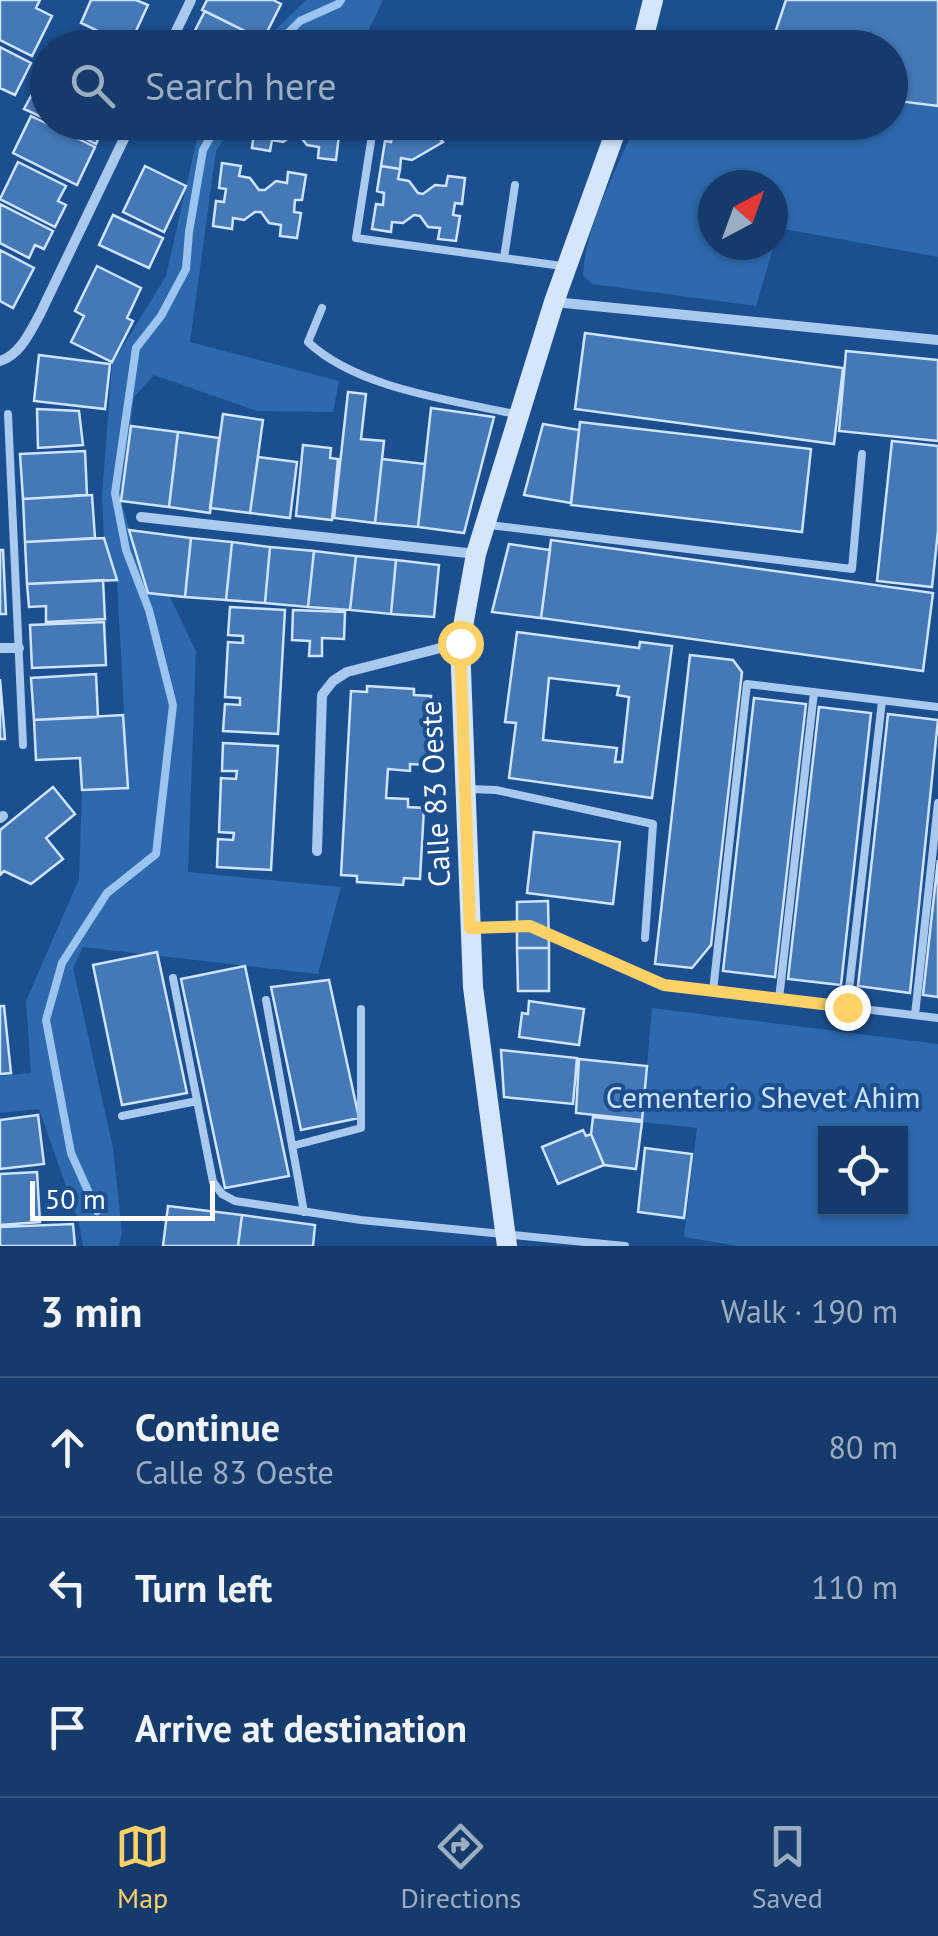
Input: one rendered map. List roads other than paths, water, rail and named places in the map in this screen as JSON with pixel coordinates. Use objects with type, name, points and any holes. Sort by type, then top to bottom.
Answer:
[{"type":"street","points":[[176,30],[190,0]]},
{"type":"street","points":[[646,30],[653,0]]},
{"type":"street","points":[[0,361],[8,359],[24,341],[40,314],[123,140]]},
{"type":"street","name":"Calle 83 Oeste","points":[[506,1240],[473,987],[460,643],[485,524],[566,266],[613,140]]},
{"type":"street","points":[[554,302],[938,340]]},
{"type":"street","points":[[140,518],[476,554]]},
{"type":"street","points":[[317,852],[322,695],[333,681],[348,672],[460,643]]},
{"type":"street","points":[[0,648],[19,648]]},
{"type":"lane","points":[[371,140],[356,238],[566,266]]},
{"type":"lane","points":[[504,258],[515,185]]},
{"type":"lane","points":[[322,308],[308,342],[329,362],[396,386],[519,415]]},
{"type":"lane","points":[[8,414],[23,746]]},
{"type":"lane","points":[[485,524],[852,569],[862,454]]},
{"type":"lane","points":[[714,991],[747,684],[938,707]]},
{"type":"lane","points":[[779,999],[814,692]]},
{"type":"lane","points":[[847,1007],[882,701]]},
{"type":"lane","points":[[465,788],[496,790],[654,824],[645,938]]},
{"type":"lane","points":[[915,1015],[938,804]]},
{"type":"lane","points":[[470,928],[530,926],[664,985],[938,1018]]},
{"type":"lane","points":[[174,978],[213,1182],[222,1194],[236,1201],[506,1240],[626,1246]]},
{"type":"lane","points":[[266,1000],[304,1212]]},
{"type":"lane","points":[[292,1146],[361,1128],[361,1009]]},
{"type":"lane","points":[[122,1116],[198,1102]]},
{"type":"waterway","points":[[291,30],[300,21],[341,0]]},
{"type":"waterway","points":[[97,1211],[71,1153],[46,1020],[62,963],[107,893],[156,854],[173,705],[149,610],[126,550],[115,493],[136,348],[161,316],[186,269],[203,150],[209,140]]},
{"type":"park label","name":"Cementerio Shevet Ahim","points":[[763,1096]]}]
